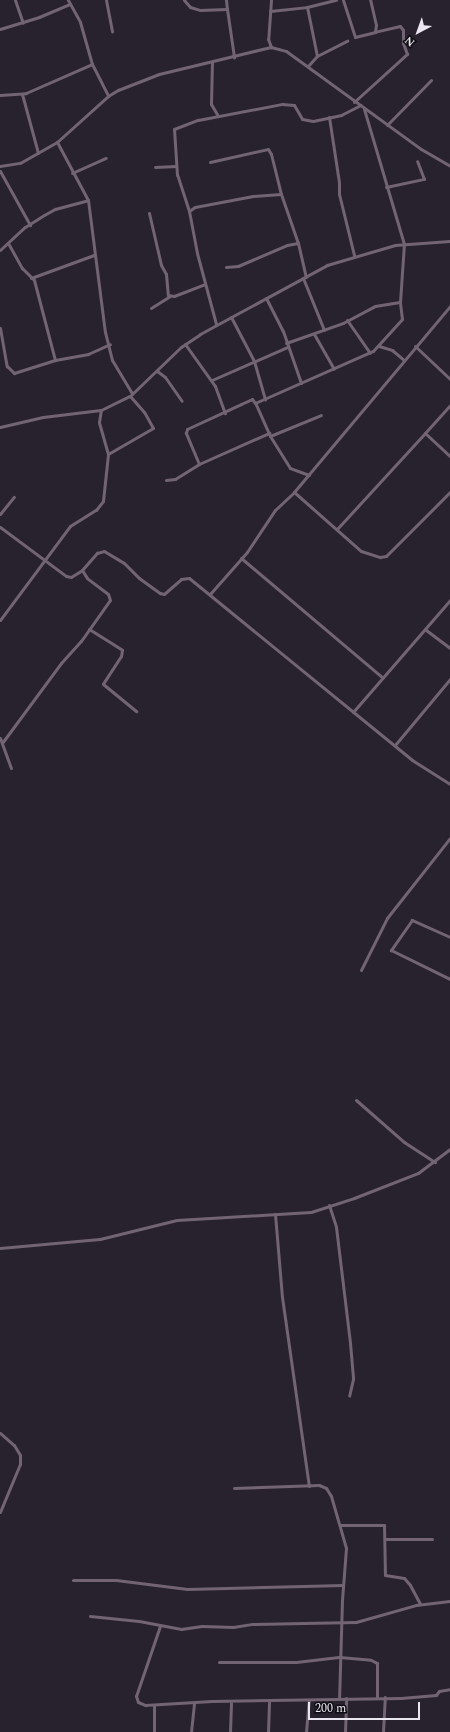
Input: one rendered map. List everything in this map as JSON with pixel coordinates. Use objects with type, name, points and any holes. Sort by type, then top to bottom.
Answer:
[{"type":"street","points":[[15,0],[23,23]]},
{"type":"street","points":[[106,0],[112,31]]},
{"type":"street","points":[[184,0],[190,7],[200,10],[227,9]]},
{"type":"street","points":[[226,0],[234,58]]},
{"type":"street","points":[[270,0],[268,39],[271,47]]},
{"type":"street","points":[[270,11],[307,7],[336,0]]},
{"type":"street","points":[[343,0],[355,37],[400,26],[403,30],[407,54],[354,102]]},
{"type":"street","points":[[370,0],[376,25],[375,32]]},
{"type":"street","points":[[0,29],[23,23],[69,2],[80,22],[92,64],[108,96]]},
{"type":"street","points":[[307,7],[317,56]]},
{"type":"street","points":[[308,66],[317,56],[347,41]]},
{"type":"street","points":[[0,166],[20,162],[38,153],[56,142],[108,96],[158,74],[234,58],[271,47],[286,50],[354,102],[361,105],[364,109],[387,125],[450,166]]},
{"type":"street","points":[[212,62],[210,104],[218,116]]},
{"type":"street","points":[[0,95],[22,94],[92,64]]},
{"type":"street","points":[[387,125],[430,80]]},
{"type":"street","points":[[22,94],[38,153]]},
{"type":"street","points":[[216,324],[205,284],[189,211],[182,195],[176,166],[174,129],[218,116],[282,104],[294,105],[305,121],[329,117],[361,105]]},
{"type":"street","points":[[254,403],[370,353],[379,346],[402,319],[400,302],[404,244],[364,109]]},
{"type":"street","points":[[329,117],[340,182],[339,194],[354,255]]},
{"type":"street","points":[[56,142],[88,200],[104,324],[110,344],[112,360],[131,394],[153,428],[108,454]]},
{"type":"street","points":[[210,162],[268,150],[271,154],[281,194],[298,243],[305,277],[324,330]]},
{"type":"street","points":[[72,173],[106,158]]},
{"type":"street","points":[[386,187],[424,179],[418,161]]},
{"type":"street","points":[[155,168],[176,166]]},
{"type":"street","points":[[0,171],[30,225]]},
{"type":"street","points":[[189,211],[195,207],[253,196],[281,194]]},
{"type":"street","points":[[0,250],[30,225],[55,209],[88,200]]},
{"type":"street","points":[[149,213],[170,296]]},
{"type":"street","points":[[0,427],[43,417],[101,410],[131,394],[185,344],[216,324],[327,265],[354,255],[404,244],[450,241]]},
{"type":"street","points":[[226,267],[238,266],[265,256],[287,245],[298,243]]},
{"type":"street","points":[[8,244],[22,268],[31,278],[55,360]]},
{"type":"street","points":[[31,278],[94,255]]},
{"type":"street","points":[[151,308],[170,296],[205,284]]},
{"type":"street","points":[[266,298],[286,343],[301,384]]},
{"type":"street","points":[[286,343],[324,330],[379,305],[400,302]]},
{"type":"street","points":[[210,594],[241,558],[265,522],[309,475],[415,346],[450,306]]},
{"type":"street","points":[[231,317],[254,360],[264,399]]},
{"type":"street","points":[[347,320],[370,353]]},
{"type":"street","points":[[0,328],[7,366],[11,372],[55,360],[88,354],[110,344]]},
{"type":"street","points":[[314,334],[334,369]]},
{"type":"street","points":[[185,344],[212,380],[226,413]]},
{"type":"street","points":[[379,346],[392,350],[404,360]]},
{"type":"street","points":[[415,346],[450,379]]},
{"type":"street","points":[[212,380],[254,360],[287,347]]},
{"type":"street","points":[[157,371],[165,377],[182,401]]},
{"type":"street","points":[[199,464],[186,432],[187,429],[226,413],[252,399],[269,434],[290,468],[309,475]]},
{"type":"street","points":[[337,529],[450,405]]},
{"type":"street","points":[[0,620],[70,526],[96,510],[104,501],[108,454],[99,422],[101,410]]},
{"type":"street","points":[[166,480],[175,479],[199,464],[269,434],[321,415]]},
{"type":"street","points":[[425,433],[450,456]]},
{"type":"street","points":[[294,492],[361,550],[380,557],[386,556],[450,492]]},
{"type":"street","points":[[0,514],[14,497]]},
{"type":"street","points":[[0,527],[66,576],[70,577],[82,570],[97,553],[104,551],[124,563],[139,578],[160,593],[164,594],[184,578],[189,578],[412,760],[450,784]]},
{"type":"street","points":[[241,558],[382,677]]},
{"type":"street","points":[[2,743],[61,663],[89,629],[110,597],[87,578],[82,570]]},
{"type":"street","points":[[353,712],[382,677],[426,630],[450,600]]},
{"type":"street","points":[[89,629],[122,650],[121,656],[104,684],[136,711]]},
{"type":"street","points":[[426,630],[450,648]]},
{"type":"street","points":[[395,745],[450,679]]},
{"type":"street","points":[[0,738],[11,768]]},
{"type":"street","points":[[361,970],[387,918],[450,838]]},
{"type":"street","points":[[450,937],[412,920],[391,950],[450,979]]},
{"type":"street","points":[[356,1100],[404,1142],[435,1162]]},
{"type":"street","points":[[0,1248],[100,1239],[177,1220],[311,1212],[397,1182],[435,1162],[450,1149]]},
{"type":"street","points":[[329,1205],[336,1227],[351,1357],[353,1379],[349,1396]]},
{"type":"street","points":[[275,1214],[282,1297],[309,1486]]},
{"type":"street","points":[[0,1433],[14,1445],[20,1455],[20,1464],[0,1512]]},
{"type":"street","points":[[234,1488],[309,1486],[326,1488],[333,1500],[340,1525],[341,1538],[346,1548],[339,1657],[339,1698]]},
{"type":"street","points":[[340,1525],[382,1524],[386,1531],[385,1575],[404,1578],[420,1604]]},
{"type":"street","points":[[386,1539],[432,1539]]},
{"type":"street","points":[[72,1580],[116,1580],[187,1589],[343,1586]]},
{"type":"street","points":[[90,1616],[139,1621],[181,1629],[369,1620],[420,1604],[450,1601]]},
{"type":"street","points":[[160,1626],[136,1696],[141,1704],[154,1705],[377,1698],[436,1695],[439,1691],[450,1689]]},
{"type":"street","points":[[220,1662],[296,1662],[339,1657],[364,1659],[377,1663],[377,1698]]},
{"type":"street","points":[[383,1732],[385,1697]]},
{"type":"street","points":[[345,1732],[346,1698]]},
{"type":"street","points":[[306,1732],[309,1700]]},
{"type":"street","points":[[268,1732],[269,1701]]},
{"type":"street","points":[[191,1732],[194,1703]]},
{"type":"street","points":[[230,1732],[231,1703]]},
{"type":"street","points":[[154,1705],[154,1732]]}]
